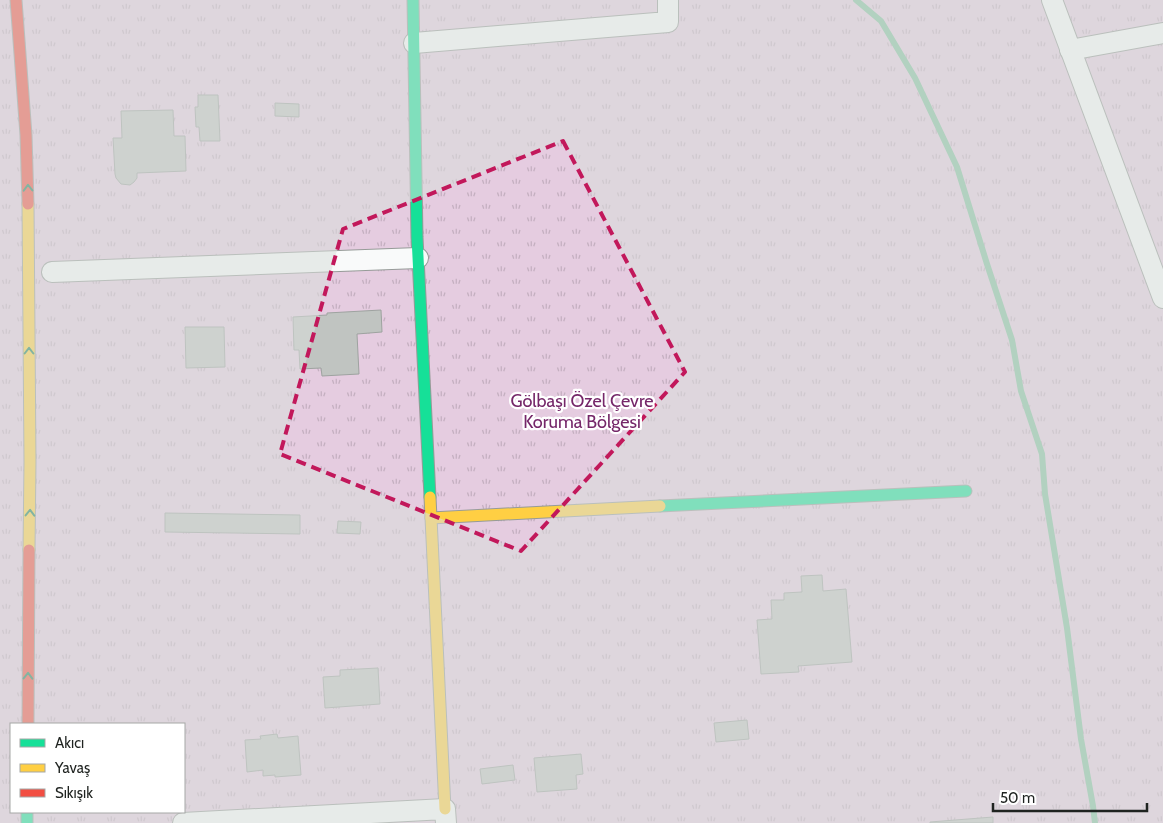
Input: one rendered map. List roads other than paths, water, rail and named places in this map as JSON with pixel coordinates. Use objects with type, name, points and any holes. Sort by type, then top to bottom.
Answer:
[{"type":"street","points":[[16,0],[28,180],[30,462],[28,723]]},
{"type":"street","points":[[184,823],[446,816],[418,258],[413,0]]},
{"type":"street","points":[[414,43],[668,22],[668,0]]},
{"type":"street","points":[[1052,0],[1163,298]]},
{"type":"street","points":[[1070,50],[1163,33]]},
{"type":"street","points":[[52,272],[418,258]]},
{"type":"street","points":[[431,518],[966,491]]},
{"type":"waterway","points":[[856,0],[881,21],[915,78],[957,167],[1012,340],[1021,391],[1042,454],[1045,494],[1067,628],[1081,739],[1095,823]]},
{"type":"park label","name":"Gölbaşı Özel Çevre Koruma Bölgesi","points":[[582,411]]}]
